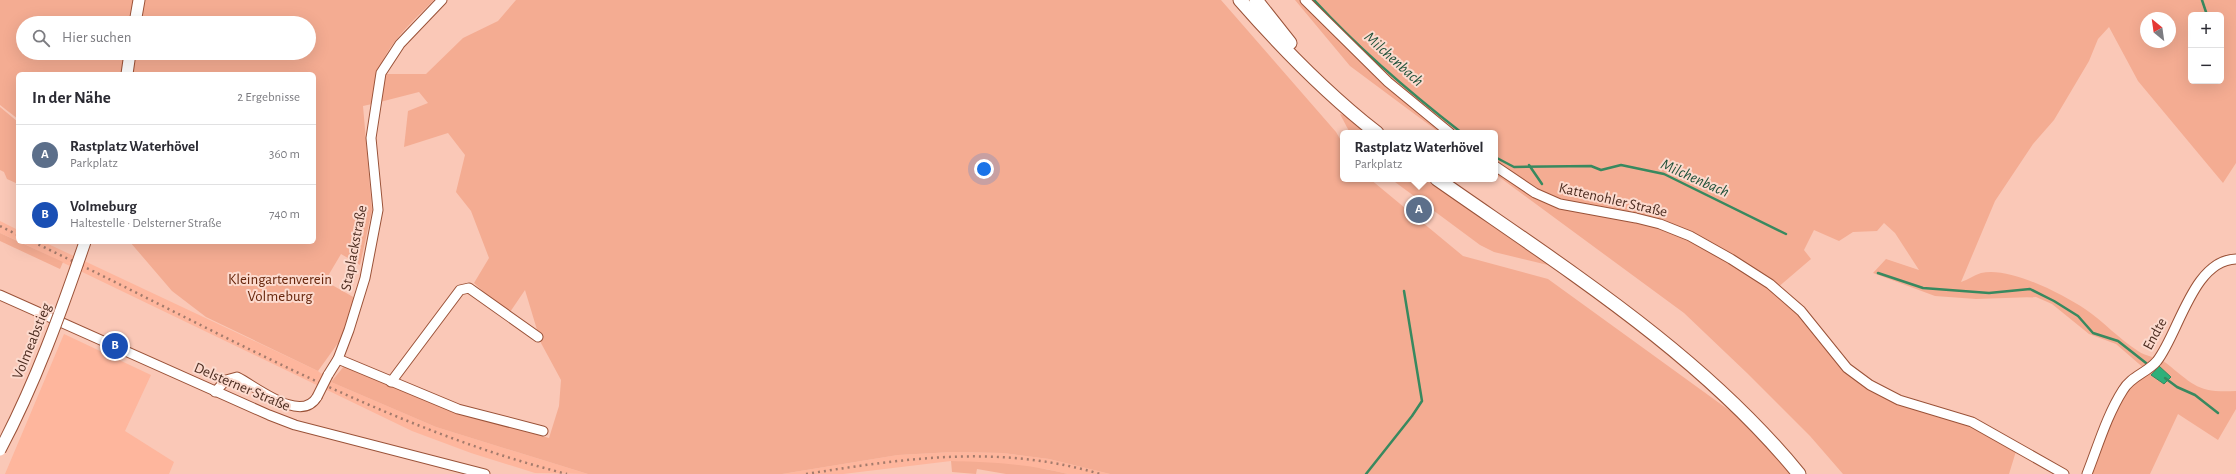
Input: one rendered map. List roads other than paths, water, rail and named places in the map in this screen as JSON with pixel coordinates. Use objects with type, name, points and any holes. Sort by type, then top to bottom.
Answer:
[{"type":"highway","points":[[1240,0],[1268,33],[1307,71],[1374,130]]},
{"type":"highway","points":[[1256,0],[1283,35],[1312,67],[1386,130]]},
{"type":"highway","points":[[1441,182],[1544,253],[1664,343],[1725,395],[1799,474]]},
{"type":"highway","points":[[1454,182],[1646,317],[1726,386],[1810,474]]},
{"type":"main road","points":[[136,16],[139,0]]},
{"type":"main road","points":[[127,72],[129,60]]},
{"type":"main road","name":"Volmeabstieg","points":[[0,450],[40,361],[68,293],[84,244]]},
{"type":"street","name":"Staplackstraße","points":[[215,392],[226,380],[237,377],[290,406],[303,408],[310,405],[317,397],[338,359],[364,279],[378,210],[371,138],[381,74],[389,57],[442,0]]},
{"type":"street","points":[[1305,0],[1388,82],[1446,130]]},
{"type":"street","name":"Kattenohler Straße","points":[[1498,168],[1535,193],[1560,204],[1636,218],[1660,224],[1690,236],[1770,284],[1805,315],[1847,368],[1870,386],[1898,400],[1968,420],[2064,474]]},
{"type":"street","name":"Endte","points":[[2087,474],[2116,403],[2126,385],[2158,360],[2195,290],[2207,274],[2219,264],[2236,259]]},
{"type":"street","points":[[391,382],[460,290],[469,288],[538,337]]},
{"type":"street","name":"Delsterner Straße","points":[[0,295],[215,392],[295,424],[485,474]]},
{"type":"street","points":[[338,359],[458,409],[543,431]]},
{"type":"waterway","name":"Milchenbach","points":[[1314,0],[1385,70],[1458,130]]},
{"type":"waterway","points":[[2202,0],[2206,12]]},
{"type":"waterway","name":"Milchenbach","points":[[1498,159],[1514,167],[1591,166],[1601,170],[1621,165],[1664,174],[1786,234]]},
{"type":"waterway","points":[[1529,165],[1542,184]]},
{"type":"waterway","name":"Milchenbach","points":[[1878,273],[1923,288],[1989,293],[2030,289],[2054,301],[2078,316],[2093,333],[2118,341],[2146,363]]},
{"type":"waterway","points":[[1366,474],[1422,401],[1404,291]]},
{"type":"waterway","name":"Milchenbach","points":[[2165,378],[2177,387],[2195,395],[2218,413]]},
{"type":"railway","points":[[0,226],[16,234]]},
{"type":"railway","points":[[37,244],[229,339],[361,402],[497,454],[567,474]]},
{"type":"railway","points":[[806,474],[881,463],[953,457],[1026,459],[1063,465],[1100,474]]},
{"type":"place","name":"Rastplatz Waterhövel","points":[[1419,210]]},
{"type":"place","name":"Volmeburg","points":[[115,346]]},
{"type":"park label","name":"Kleingartenverein Volmeburg","points":[[280,288]]}]
